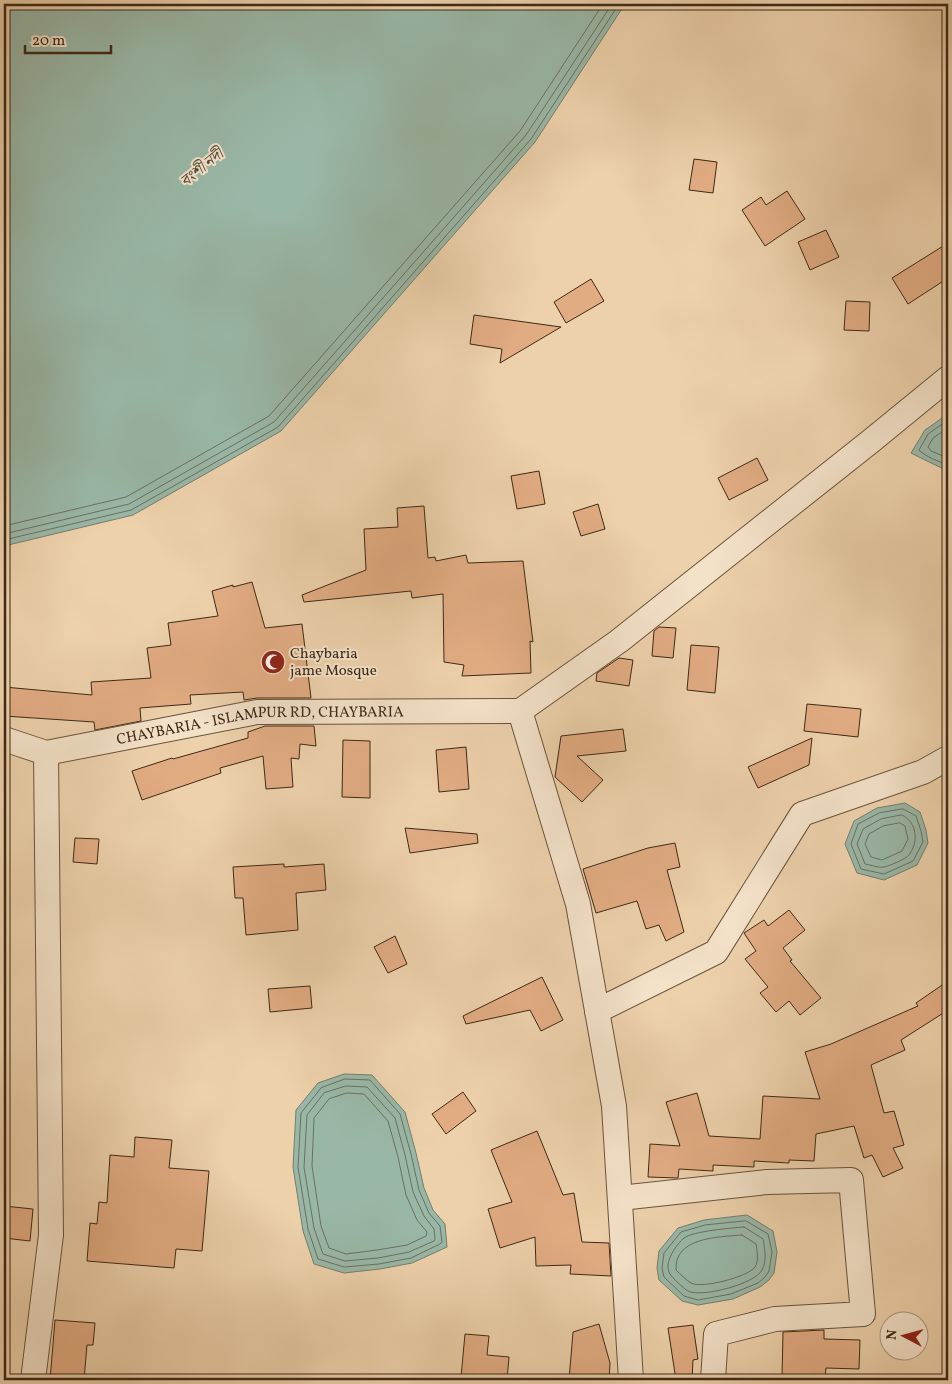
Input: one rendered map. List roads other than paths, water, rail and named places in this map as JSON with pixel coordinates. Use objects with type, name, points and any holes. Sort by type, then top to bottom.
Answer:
[{"type":"street","points":[[631,1380],[614,1106],[578,904],[520,711],[618,641],[948,378]]},
{"type":"street","name":"CHAYBARIA - ISLAMPUR RD, CHAYBARIA","points":[[46,754],[258,712],[520,711]]},
{"type":"street","points":[[4,739],[46,754],[51,1235],[33,1380]]},
{"type":"street","points":[[597,1011],[716,952],[802,814],[922,772],[948,758]]},
{"type":"street","points":[[620,1198],[767,1182],[851,1180],[863,1314],[775,1319],[716,1334],[713,1380]]},
{"type":"water","name":"বংশী নদী","points":[[18,4],[625,4],[535,142],[281,431],[133,515],[4,546],[4,16]]},
{"type":"water","points":[[948,414],[948,471],[911,453],[925,430]]},
{"type":"water","points":[[905,803],[920,812],[926,830],[928,843],[917,865],[884,880],[857,873],[845,844],[854,821],[877,808]]},
{"type":"water","points":[[344,1074],[372,1075],[405,1112],[424,1188],[433,1210],[445,1224],[447,1247],[412,1263],[380,1269],[344,1273],[314,1264],[303,1231],[293,1167],[296,1110],[318,1083]]},
{"type":"water","points":[[747,1215],[773,1231],[777,1252],[774,1273],[760,1287],[733,1299],[698,1305],[682,1301],[659,1280],[657,1268],[659,1251],[678,1228],[704,1220]]},
{"type":"place","name":"Chaybaria jame Mosque","points":[[273,662]]}]
